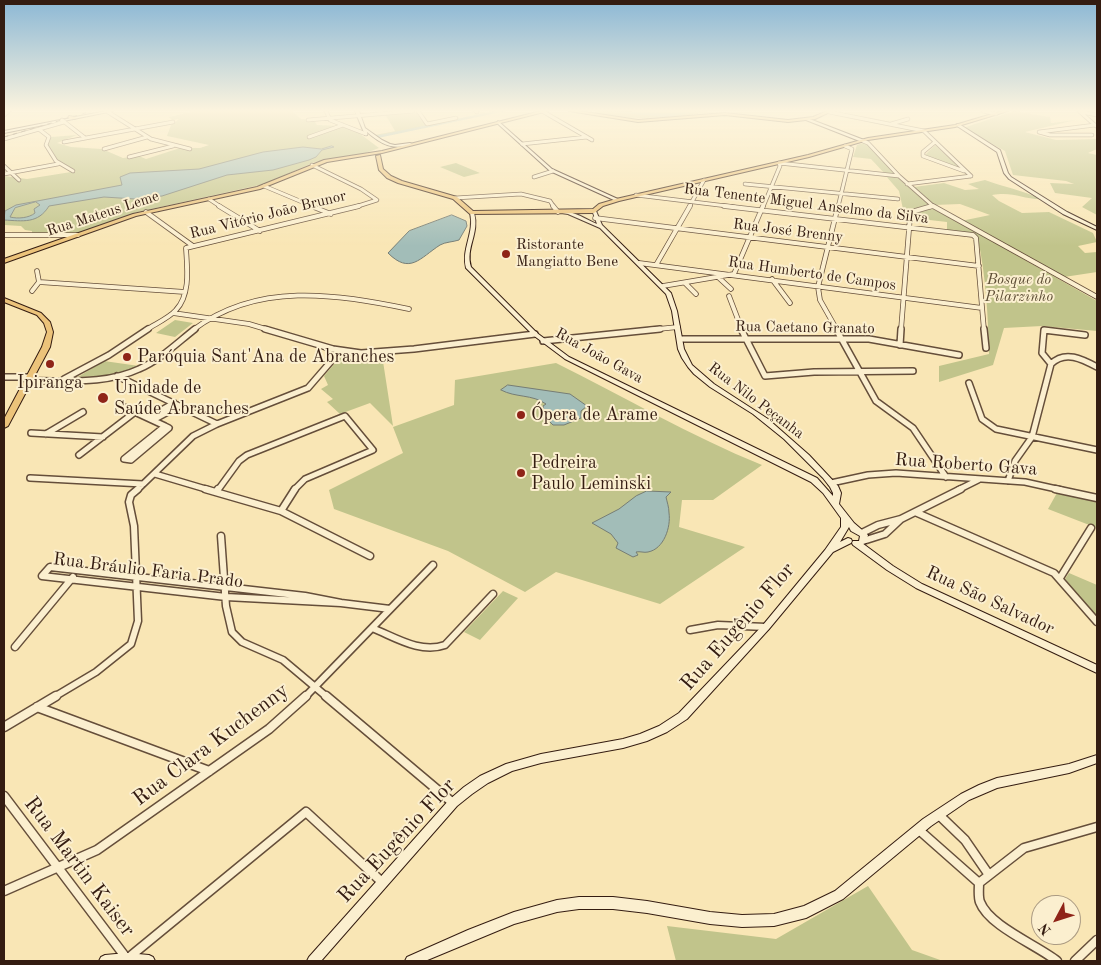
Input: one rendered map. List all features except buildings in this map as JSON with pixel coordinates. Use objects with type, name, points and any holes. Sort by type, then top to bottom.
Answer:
[{"type":"main road","name":"Rua Mateus Leme","points":[[4,261],[146,212],[264,186],[312,165],[326,161],[364,156]]},
{"type":"main road","points":[[380,156],[381,170],[389,177],[455,198],[472,213],[558,212],[594,215],[601,205],[618,200],[806,156]]},
{"type":"main road","points":[[536,156],[553,171],[618,200]]},
{"type":"main road","points":[[1001,156],[1006,173],[1010,178],[1065,213],[1097,229]]},
{"type":"main road","points":[[558,212],[569,213],[603,229]]},
{"type":"main road","name":"Rua João Gava","points":[[472,213],[475,224],[466,258],[468,266],[543,341],[584,367],[795,470],[821,485],[836,503]]},
{"type":"main road","name":"Rua Nilo Peçanha","points":[[594,215],[603,229],[663,286],[673,302],[683,354],[693,370],[765,421],[831,482]]},
{"type":"main road","points":[[4,300],[33,310],[44,318],[49,327],[48,342],[4,426]]},
{"type":"main road","points":[[831,482],[837,493],[836,503],[857,538]]},
{"type":"main road","points":[[842,532],[845,518]]},
{"type":"main road","points":[[842,532],[857,538]]},
{"type":"main road","points":[[842,532],[857,538]]},
{"type":"main road","name":"Rua Eugênio Flor","points":[[313,961],[453,803],[486,778],[518,764],[638,742],[666,728],[683,716],[704,696],[766,627],[828,552],[842,532]]},
{"type":"main road","name":"Rua Eugênio Flor","points":[[828,552],[857,538]]},
{"type":"main road","name":"Rua São Salvador","points":[[857,538],[873,555],[894,571],[924,588],[1097,670]]},
{"type":"main road","points":[[411,961],[526,914],[576,904],[628,905],[736,922],[780,919],[823,905],[939,815],[983,788],[1097,760]]},
{"type":"main road","points":[[104,961],[127,959],[149,961]]},
{"type":"street","points":[[51,156],[58,164],[73,171]]},
{"type":"street","points":[[129,158],[136,156]]},
{"type":"street","points":[[850,156],[818,287],[820,300],[839,339],[878,403],[913,428],[946,477]]},
{"type":"street","points":[[880,156],[907,184],[933,206],[1097,297]]},
{"type":"street","points":[[923,156],[966,172]]},
{"type":"street","points":[[907,184],[971,176],[950,156]]},
{"type":"street","points":[[663,286],[734,274],[772,186],[780,166],[779,163],[899,176]]},
{"type":"street","points":[[4,174],[58,164]]},
{"type":"street","name":"Rua Vitório João Brunor","points":[[4,378],[64,379],[109,355],[172,314],[185,292],[187,276],[185,250],[193,246],[331,214],[376,200],[361,189],[312,165]]},
{"type":"street","points":[[4,166],[19,180]]},
{"type":"street","points":[[534,177],[553,171]]},
{"type":"street","points":[[656,265],[704,180]]},
{"type":"street","points":[[745,184],[898,199]]},
{"type":"street","points":[[264,186],[331,214]]},
{"type":"street","points":[[455,198],[521,194],[550,201],[558,212]]},
{"type":"street","name":"Rua Tenente Miguel Anselmo da Silva","points":[[636,195],[973,235],[976,238],[979,266]]},
{"type":"street","points":[[208,199],[260,231]]},
{"type":"street","points":[[900,345],[909,227],[912,213],[933,206]]},
{"type":"street","points":[[146,212],[193,246]]},
{"type":"street","name":"Rua José Brenny","points":[[594,215],[750,238],[979,266]]},
{"type":"street","points":[[4,234],[78,236]]},
{"type":"street","name":"Rua Humberto de Campos","points":[[639,263],[982,308]]},
{"type":"street","points":[[979,266],[986,348]]},
{"type":"street","points":[[32,291],[39,282],[37,271]]},
{"type":"street","points":[[718,277],[731,289]]},
{"type":"street","points":[[772,279],[790,303]]},
{"type":"street","points":[[39,282],[185,292]]},
{"type":"street","points":[[685,283],[696,294]]},
{"type":"street","points":[[64,379],[117,376],[153,363],[209,319],[252,300],[279,295],[345,296],[409,309]]},
{"type":"street","points":[[730,296],[745,339],[765,376],[860,371],[912,371]]},
{"type":"street","points":[[172,314],[258,326],[340,351],[369,353],[535,334]]},
{"type":"street","points":[[543,341],[678,327]]},
{"type":"street","points":[[1051,364],[1042,353],[1044,330],[1085,334]]},
{"type":"street","name":"Rua Caetano Granato","points":[[680,339],[872,340],[959,355]]},
{"type":"street","points":[[4,727],[109,663],[131,644],[138,628],[134,526],[129,498],[188,440],[217,424],[308,388],[340,351]]},
{"type":"street","points":[[1008,481],[1015,461],[1032,438],[1051,364],[1057,357],[1067,356],[1097,367]]},
{"type":"street","points":[[117,376],[217,424]]},
{"type":"street","points":[[969,383],[981,415],[986,422],[1002,431],[1097,450]]},
{"type":"street","points":[[151,419],[177,405]]},
{"type":"street","points":[[124,407],[151,419],[165,426],[169,428],[131,460],[124,459],[165,426]]},
{"type":"street","points":[[46,434],[83,412]]},
{"type":"street","points":[[79,455],[135,412]]},
{"type":"street","points":[[216,492],[239,461],[247,455],[345,416],[372,450],[305,479],[295,488],[281,511]]},
{"type":"street","points":[[31,433],[103,437]]},
{"type":"street","name":"Rua Roberto Gava","points":[[831,482],[885,473],[1036,484],[1097,498]]},
{"type":"street","points":[[154,474],[281,511],[370,556]]},
{"type":"street","points":[[30,478],[143,484]]},
{"type":"street","points":[[857,538],[878,525],[900,519],[980,479]]},
{"type":"street","points":[[915,512],[1037,565],[1060,578],[1097,622]]},
{"type":"street","points":[[857,538],[878,538],[889,533],[900,519]]},
{"type":"street","points":[[1060,578],[1091,528]]},
{"type":"street","points":[[221,536],[228,627],[237,639],[276,656],[453,803]]},
{"type":"street","name":"Rua Clara Kuchenny","points":[[4,891],[59,869],[97,850],[282,718],[433,565]]},
{"type":"street","name":"Rua Bráulio Faria Prado","points":[[341,603],[305,596],[50,567],[42,576],[226,597],[341,603],[390,609]]},
{"type":"street","points":[[15,647],[79,570]]},
{"type":"street","points":[[372,628],[423,648],[435,649],[445,645],[493,594]]},
{"type":"street","points":[[690,630],[718,625],[766,627]]},
{"type":"street","points":[[37,707],[209,771]]},
{"type":"street","name":"Rua Martin Kaiser","points":[[4,796],[127,959]]},
{"type":"street","points":[[127,959],[306,812],[383,883]]},
{"type":"street","points":[[939,815],[966,840],[989,875]]},
{"type":"street","points":[[979,883],[1029,846],[1097,827]]},
{"type":"street","points":[[919,830],[979,883],[981,904],[993,918],[1042,948],[1058,961]]},
{"type":"street","points":[[1075,961],[1097,940]]},
{"type":"green space","points":[[50,156],[118,156],[123,158],[139,156],[146,159],[155,156],[351,156],[315,162],[264,184],[138,212],[64,237],[32,234],[32,231],[25,230],[21,226],[4,225],[4,176],[27,179],[71,172]]},
{"type":"green space","points":[[879,156],[897,175],[885,174],[871,159],[853,157]]},
{"type":"green space","points":[[928,156],[947,156],[961,169]]},
{"type":"green space","points":[[1007,156],[1097,156],[1097,215],[1082,207],[1092,198],[1055,193],[1050,183],[1074,184],[1066,181],[1013,175]]},
{"type":"green space","points":[[456,163],[480,173],[464,177],[440,167]]},
{"type":"green space","points":[[885,175],[898,177],[930,205],[913,210],[903,209],[899,191]]},
{"type":"green space","points":[[985,180],[1041,199],[1006,194],[992,195],[999,201],[1022,213],[1049,212],[1093,233],[1097,242],[1078,246],[1085,253],[1097,252],[1097,272],[1064,277],[961,221],[990,215],[960,204],[934,205],[914,187],[944,183],[965,190],[979,189],[968,184]]},
{"type":"green space","name":"Bosque do Pilarzinho","points":[[932,207],[1097,301],[1097,331],[1042,326],[1004,328],[993,365],[939,382],[939,366],[989,354],[989,339],[985,282],[978,239],[975,235],[947,231],[947,222],[912,218],[915,213]]},
{"type":"green space","points":[[175,320],[193,323],[175,337],[156,333]]},
{"type":"green space","points":[[342,355],[382,355],[393,426],[370,403],[340,414],[327,402],[333,399],[321,389],[328,385],[324,376]]},
{"type":"green space","points":[[104,361],[139,366],[118,375],[78,377]]},
{"type":"green space","points":[[556,363],[683,429],[762,465],[713,500],[682,500],[679,527],[745,547],[660,604],[556,572],[525,592],[448,551],[334,509],[329,490],[403,453],[393,427],[454,405],[455,380]]},
{"type":"green space","points":[[1058,491],[1097,500],[1097,528],[1048,509]]},
{"type":"green space","points":[[1069,573],[1097,585],[1097,618],[1065,579]]},
{"type":"green space","points":[[503,591],[518,598],[480,640],[464,632]]},
{"type":"green space","points":[[868,886],[912,950],[943,961],[676,961],[667,926],[776,939]]},
{"type":"water","points":[[248,156],[317,156],[273,170],[227,175],[162,196],[135,199],[104,197],[49,206],[45,212],[35,219],[4,220],[5,211],[16,205],[122,185],[120,177],[130,173],[199,169]],"holes":[[[36,202],[40,205],[34,209],[35,213],[30,216],[10,217],[15,208]]]},
{"type":"water","points":[[452,215],[466,221],[467,226],[459,240],[442,244],[421,259],[409,264],[396,260],[388,253],[409,231]]},
{"type":"water","points":[[508,385],[570,394],[587,406],[581,411],[581,418],[564,425],[553,425],[545,417],[543,406],[546,404],[535,399],[501,390]]},
{"type":"water","points":[[647,491],[671,492],[666,497],[669,525],[665,537],[658,547],[648,552],[636,552],[638,555],[633,557],[616,548],[618,543],[611,534],[592,523]]},
{"type":"place","name":"Ristorante Mangiatto Bene","points":[[506,254]]},
{"type":"place","name":"Paróquia Sant'Ana de Abranches","points":[[127,357]]},
{"type":"place","name":"Ipiranga","points":[[50,364]]},
{"type":"place","name":"Unidade de Saúde Abranches","points":[[103,398]]},
{"type":"place","name":"Ópera de Arame","points":[[521,415]]},
{"type":"place","name":"Pedreira Paulo Leminski","points":[[521,473]]}]
